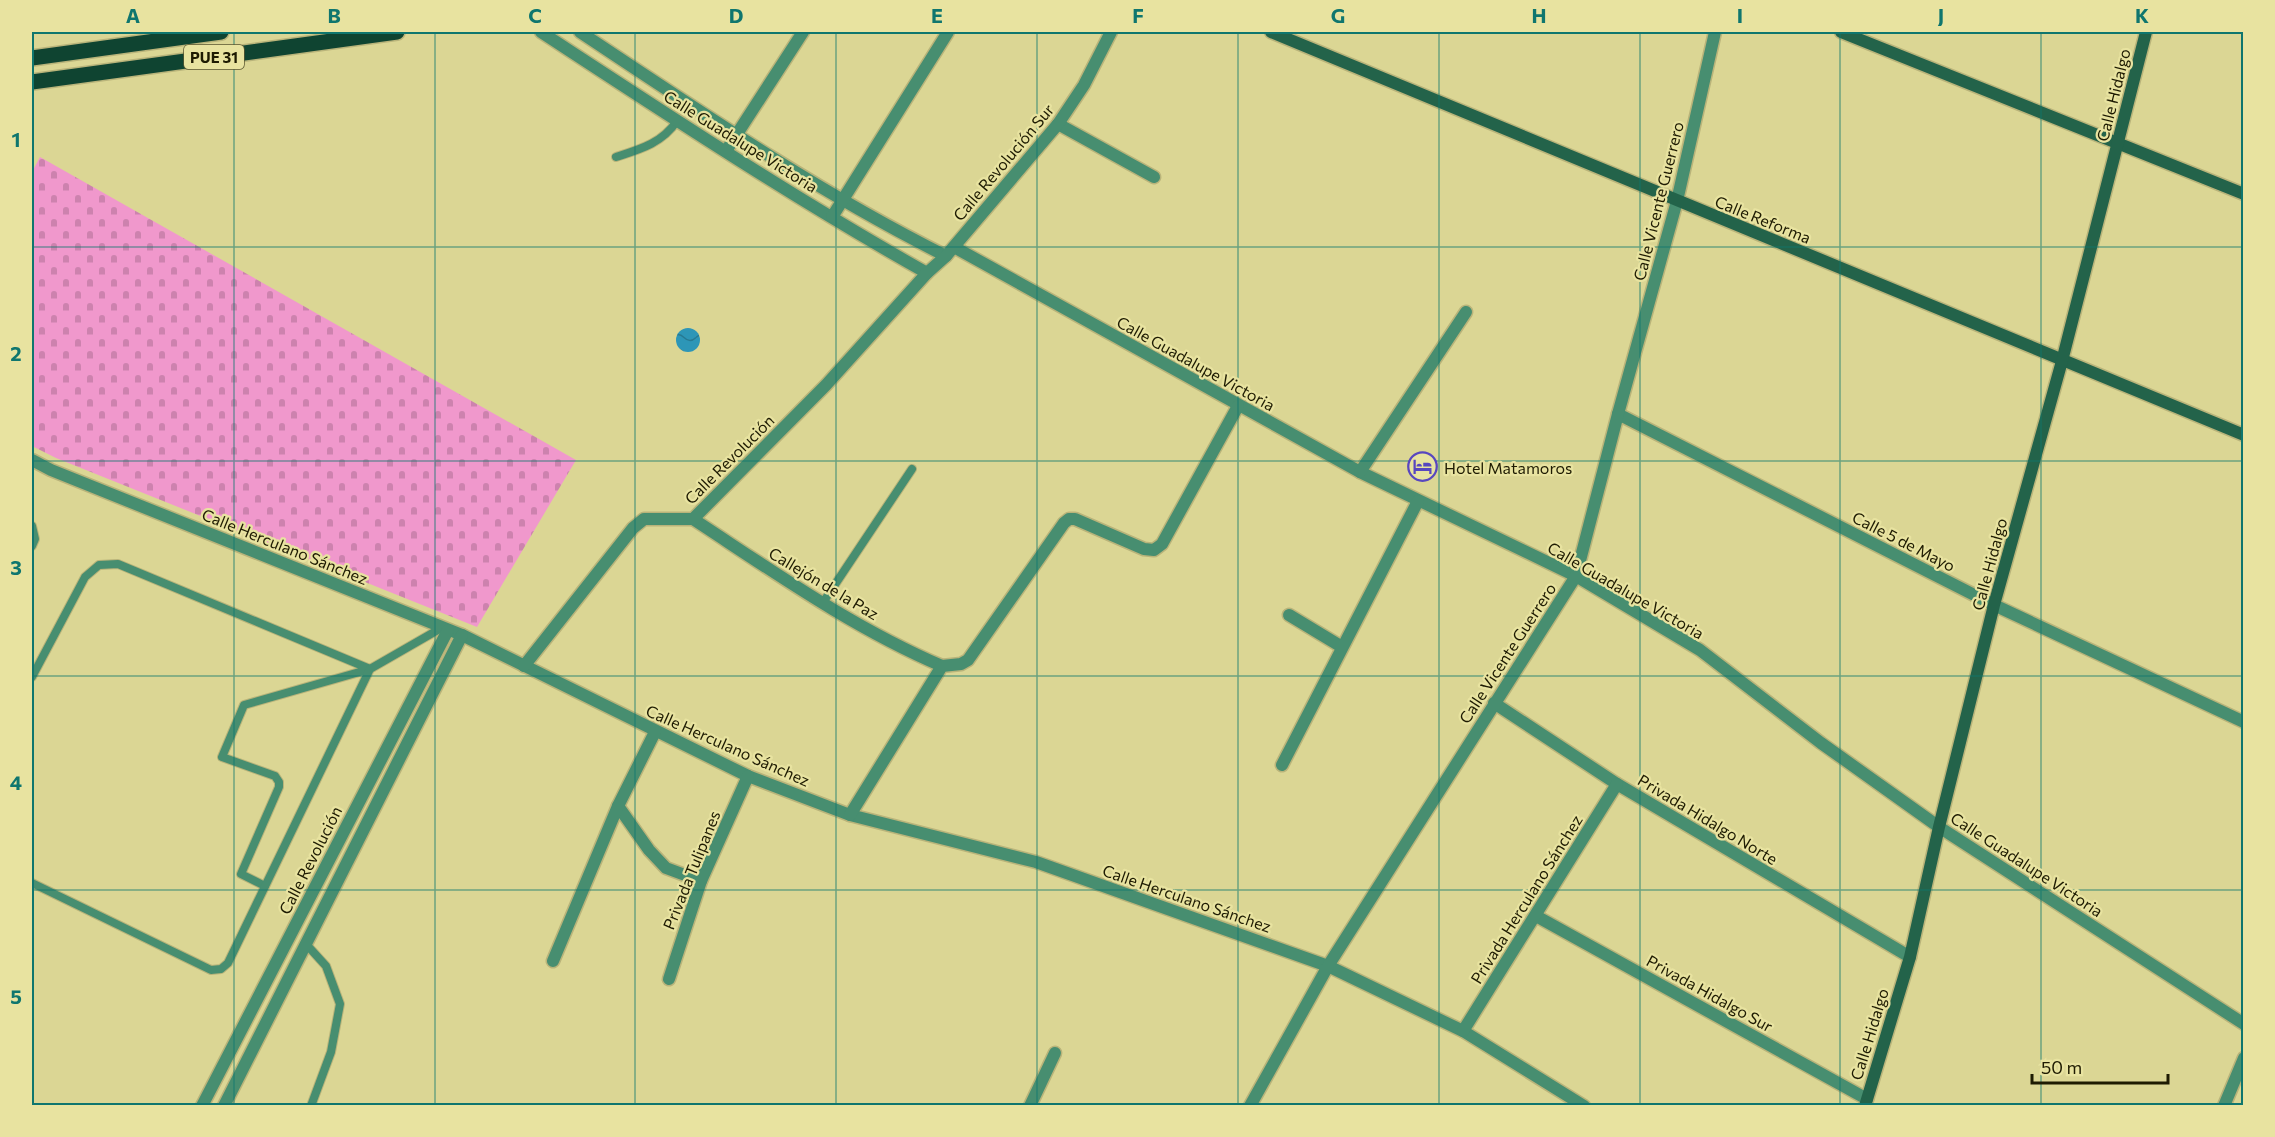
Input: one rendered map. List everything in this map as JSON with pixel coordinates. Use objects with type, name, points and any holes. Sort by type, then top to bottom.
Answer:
[{"type":"main road","name":"PUE 31","points":[[32,58],[221,32]]},
{"type":"main road","name":"PUE 31","points":[[32,82],[397,32]]},
{"type":"street","name":"Calle Guadalupe Victoria","points":[[541,32],[677,121],[893,255],[927,273]]},
{"type":"street","name":"Calle Guadalupe Victoria","points":[[580,32],[735,136],[906,236],[950,252],[1360,472],[1576,576],[1700,650],[1821,743],[1939,827],[2244,1024]]},
{"type":"street","points":[[726,151],[803,32]]},
{"type":"street","points":[[832,217],[948,32]]},
{"type":"street","name":"Calle Revolución Sur","points":[[927,273],[950,252],[1058,124],[1084,85],[1111,32]]},
{"type":"street","name":"Calle Reforma","points":[[1271,32],[2244,435]]},
{"type":"street","name":"Calle Vicente Guerrero","points":[[1250,1106],[1328,966],[1576,576],[1677,201],[1716,32]]},
{"type":"street","points":[[1841,32],[2244,194]]},
{"type":"street","name":"Calle Hidalgo","points":[[1866,1102],[1910,957],[1939,827],[1995,605],[2062,361],[2146,32]]},
{"type":"street","points":[[1058,124],[1154,177]]},
{"type":"street","name":"Calle Revolución","points":[[524,666],[633,528],[644,519],[693,519],[826,385],[927,273]]},
{"type":"street","points":[[1360,472],[1466,312]]},
{"type":"street","points":[[850,815],[942,666],[961,664],[968,660],[1064,523],[1069,519],[1075,519],[1144,549],[1154,550],[1162,544],[1238,406]]},
{"type":"street","name":"Calle 5 de Mayo","points":[[1618,414],[1995,605],[2244,722]]},
{"type":"street","name":"Calle Herculano Sánchez","points":[[32,460],[51,470],[462,635],[748,776],[850,815],[1036,862],[1328,966],[1463,1031],[1584,1106]]},
{"type":"street","points":[[1282,765],[1419,501]]},
{"type":"street","name":"Callejón de la Paz","points":[[693,519],[822,604],[909,652],[942,666]]},
{"type":"street","points":[[1288,615],[1342,647]]},
{"type":"street","name":"Calle Revolución","points":[[202,1106],[445,628]]},
{"type":"street","name":"Calle Revolución","points":[[225,1106],[462,635]]},
{"type":"street","name":"Privada Hidalgo Norte","points":[[1494,703],[1617,784],[1910,957]]},
{"type":"street","points":[[553,961],[618,806],[655,732]]},
{"type":"street","name":"Privada Tulipanes","points":[[669,979],[701,881],[748,776]]},
{"type":"street","name":"Privada Herculano Sánchez","points":[[1463,1031],[1617,784]]},
{"type":"street","points":[[618,806],[648,850],[666,868],[701,881]]},
{"type":"street","name":"Privada Hidalgo Sur","points":[[1536,916],[1866,1102]]},
{"type":"street","points":[[251,1007],[270,1015]]},
{"type":"street","points":[[1030,1106],[1055,1053]]},
{"type":"street","points":[[2224,1106],[2244,1058]]},
{"type":"lane","points":[[616,157],[648,147],[670,131],[677,121]]},
{"type":"lane","points":[[822,604],[912,469]]},
{"type":"lane","points":[[32,526],[34,539],[32,546]]},
{"type":"lane","points":[[32,677],[85,577],[99,565],[118,564],[370,669]]},
{"type":"lane","points":[[265,886],[241,874],[279,787],[279,782],[275,776],[222,757],[244,705],[370,669],[445,628]]},
{"type":"lane","points":[[32,883],[211,970],[221,969],[228,963],[370,669]]},
{"type":"lane","points":[[306,944],[326,966],[340,1004],[331,1052],[311,1106]]},
{"type":"green space","points":[[40,157],[576,460],[477,627],[56,458],[32,446],[32,172]]},
{"type":"water","points":[[683,328],[693,328],[700,335],[700,345],[693,352],[683,352],[676,345],[676,335]]},
{"type":"place","name":"Hotel Matamoros","points":[[1423,467]]}]
